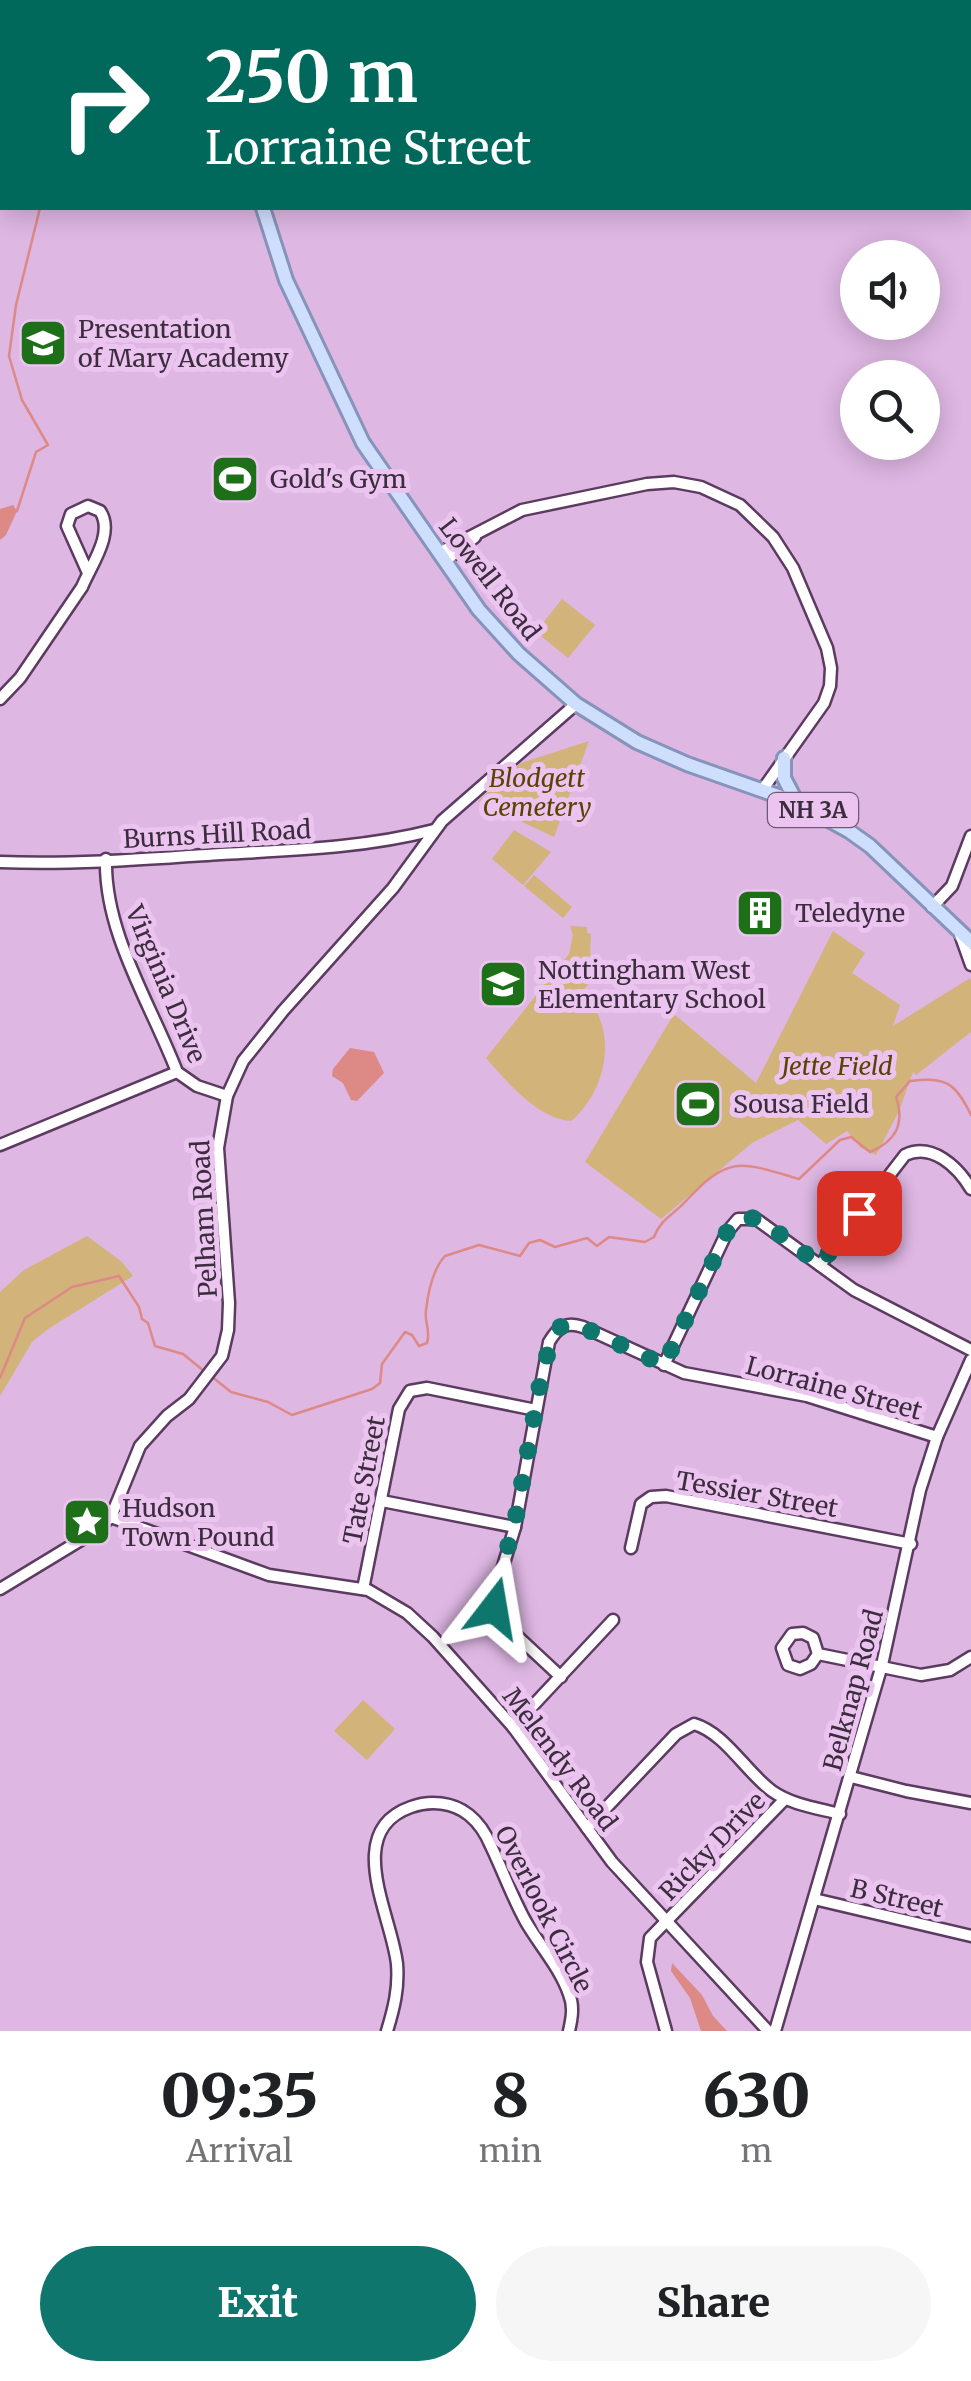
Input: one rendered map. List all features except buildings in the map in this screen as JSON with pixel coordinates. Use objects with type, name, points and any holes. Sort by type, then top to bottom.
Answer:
[{"type":"main road","name":"Lowell Road","points":[[264,210],[286,280],[357,431],[442,557],[504,638],[576,704],[651,748],[798,803],[836,823],[870,846],[965,938]]},
{"type":"main road","points":[[784,758],[784,778],[798,803]]},
{"type":"street","points":[[442,557],[531,507],[647,484],[674,482],[700,487],[740,505],[762,523],[793,568],[830,659],[828,695],[763,790]]},
{"type":"street","points":[[0,699],[20,678],[88,573],[106,530],[104,516],[88,506],[76,510],[67,526],[88,573]]},
{"type":"street","name":"Pelham Road","points":[[110,1517],[140,1446],[216,1367],[228,1330],[218,1148],[227,1096],[243,1061],[393,888],[435,830],[576,704]]},
{"type":"street","name":"Burns Hill Road","points":[[0,862],[338,847],[435,830]]},
{"type":"street","points":[[932,908],[952,886],[971,836]]},
{"type":"street","name":"Virginia Drive","points":[[106,860],[112,913],[177,1072],[198,1086],[227,1096]]},
{"type":"street","points":[[965,938],[971,965]]},
{"type":"street","points":[[0,1145],[177,1072]]},
{"type":"street","points":[[820,1265],[898,1161],[913,1151],[930,1153],[946,1161],[971,1189]]},
{"type":"street","points":[[664,1365],[727,1232],[738,1219],[756,1218],[854,1290],[971,1350]]},
{"type":"street","name":"Lorraine Street","points":[[536,1410],[549,1342],[560,1327],[576,1324],[684,1373],[808,1396],[937,1437]]},
{"type":"street","name":"Belknap Road","points":[[772,2031],[882,1665],[920,1490],[937,1437],[971,1360]]},
{"type":"street","name":"Tate Street","points":[[363,1589],[399,1409],[410,1391],[427,1388],[536,1410]]},
{"type":"street","points":[[536,1410],[514,1527],[492,1599],[503,1623],[561,1677]]},
{"type":"street","name":"Tessier Street","points":[[631,1548],[641,1504],[666,1496],[910,1544]]},
{"type":"street","points":[[382,1501],[514,1527]]},
{"type":"street","points":[[0,1588],[94,1532],[110,1517]]},
{"type":"street","name":"Melendy Road","points":[[110,1517],[269,1575],[363,1589],[392,1603],[420,1624],[513,1726],[612,1862],[772,2031]]},
{"type":"street","points":[[513,1726],[613,1620]]},
{"type":"street","points":[[818,1654],[931,1675],[950,1670],[971,1657]]},
{"type":"street","points":[[588,1828],[676,1734],[694,1724],[714,1734],[753,1775],[785,1799],[840,1814]]},
{"type":"street","points":[[851,1778],[971,1802]]},
{"type":"street","name":"Ricky Drive","points":[[666,1920],[785,1799]]},
{"type":"street","name":"Overlook Circle","points":[[386,2031],[398,1979],[394,1942],[375,1872],[376,1846],[395,1816],[428,1803],[455,1806],[482,1830],[525,1920],[568,1989],[572,2006],[569,2031]]},
{"type":"street","name":"B Street","points":[[814,1899],[971,1936]]},
{"type":"street","points":[[666,1920],[650,1938],[646,1953],[666,2031]]},
{"type":"green space","points":[[562,599],[595,625],[568,658],[536,632]]},
{"type":"green space","name":"Blodgett Cemetery","points":[[589,741],[554,837],[478,801],[521,763]]},
{"type":"green space","points":[[514,830],[551,852],[523,885],[492,859]]},
{"type":"green space","points":[[534,875],[572,907],[563,918],[524,886]]},
{"type":"green space","points":[[570,926],[587,927],[591,934],[590,958],[598,969],[581,994],[601,1022],[605,1039],[601,1076],[594,1093],[571,1121],[535,1107],[486,1058],[569,954],[573,935]]},
{"type":"green space","name":"Jette Field","points":[[833,931],[865,953],[852,973],[900,1005],[893,1026],[970,978],[971,982],[971,1032],[916,1075],[913,1072],[899,1111],[876,1155],[861,1148],[847,1131],[826,1144],[798,1120],[752,1143],[661,1219],[585,1162],[674,1014],[756,1083]]},
{"type":"green space","points":[[87,1236],[122,1262],[133,1276],[32,1342],[0,1396],[0,1292],[24,1270]]},
{"type":"green space","points":[[363,1700],[395,1729],[367,1760],[334,1731]]},
{"type":"shaded area","points":[[13,505],[17,511],[0,540],[0,509]]},
{"type":"shaded area","points":[[350,1048],[374,1052],[384,1073],[357,1101],[351,1100],[343,1083],[332,1076]]},
{"type":"shaded area","points":[[672,1963],[702,1995],[727,2031],[701,2031],[690,1998],[671,1971]]},
{"type":"waterway","points":[[17,511],[36,452],[48,445],[22,400],[9,356],[16,305],[40,210]]},
{"type":"waterway","points":[[211,1376],[231,1392],[268,1402],[292,1415],[372,1389],[380,1383],[382,1364],[405,1332],[419,1346],[427,1343],[429,1289],[445,1256],[479,1245],[520,1256],[529,1243],[540,1240],[555,1247],[587,1238],[597,1246],[609,1237],[645,1242],[700,1187],[725,1169],[749,1166],[799,1179],[840,1140],[851,1137],[870,1152],[879,1148],[896,1130],[896,1097],[910,1081],[948,1084],[960,1095],[971,1115]]},
{"type":"waterway","points":[[0,1378],[25,1318],[72,1287],[119,1276],[139,1307],[142,1319],[148,1323],[155,1346],[183,1354],[204,1371]]},
{"type":"place","name":"Presentation of Mary Academy","points":[[43,343]]},
{"type":"place","name":"Gold's Gym","points":[[235,479]]},
{"type":"place","name":"Teledyne","points":[[760,913]]},
{"type":"place","name":"Nottingham West Elementary School","points":[[503,984]]},
{"type":"place","name":"Sousa Field","points":[[698,1104]]},
{"type":"place","name":"Hudson Town Pound","points":[[87,1522]]},
{"type":"route","points":[[494,1608],[492,1599],[514,1527],[549,1342],[560,1327],[576,1324],[664,1365],[727,1232],[738,1219],[756,1218],[765,1223],[820,1265],[859,1213]]}]
